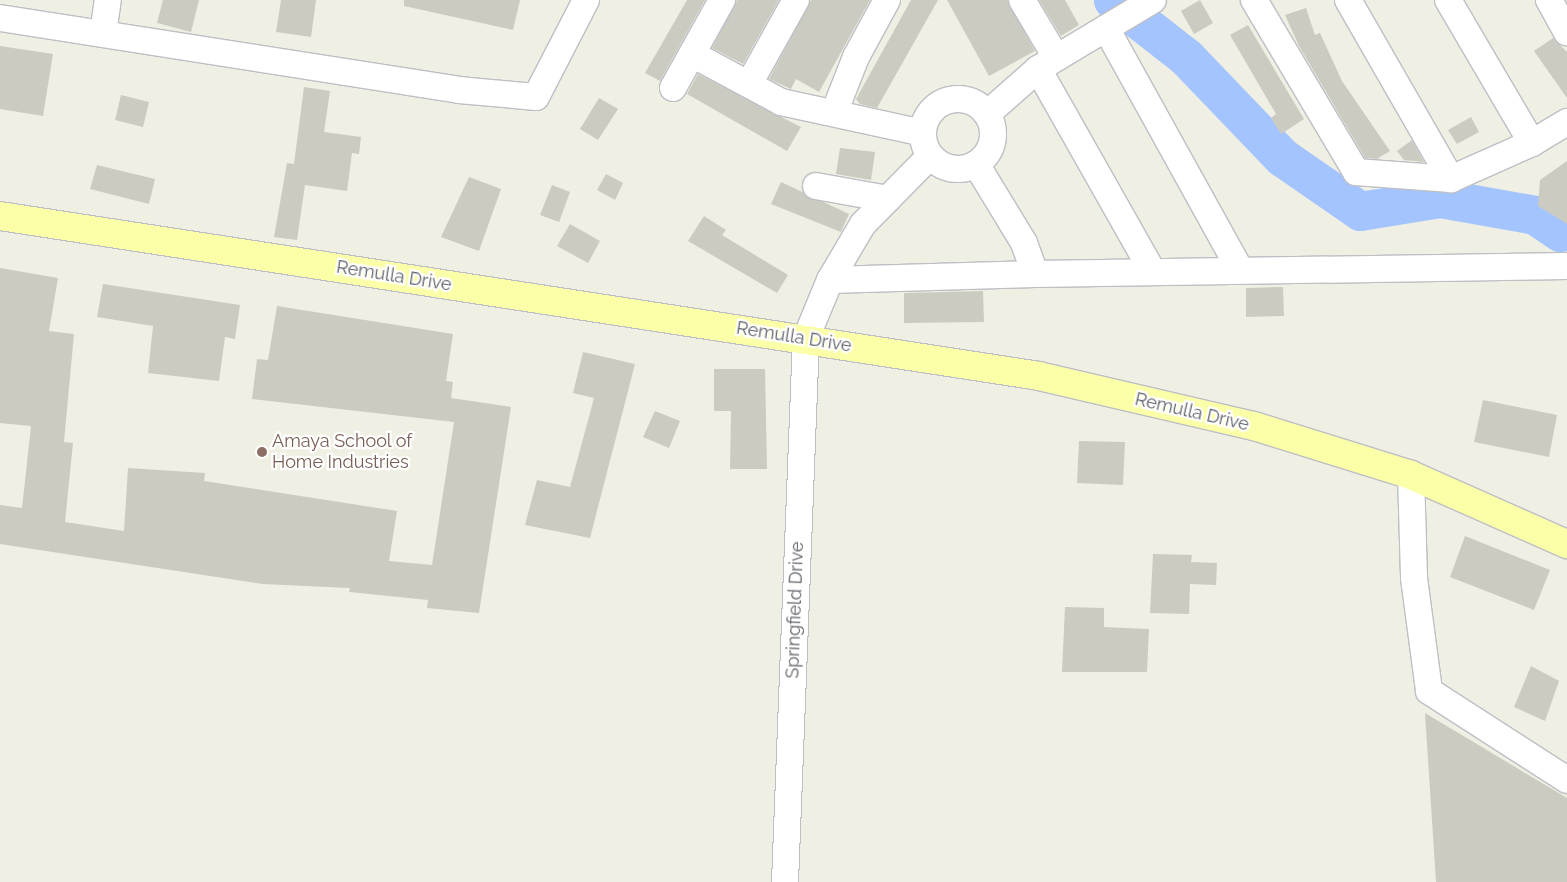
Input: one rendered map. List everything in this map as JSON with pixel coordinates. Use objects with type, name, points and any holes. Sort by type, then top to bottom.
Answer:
[{"type":"main road","name":"Remulla Drive","points":[[0,216],[806,338],[1039,376],[1254,426],[1411,475],[1567,544]]},
{"type":"street","points":[[103,34],[108,0]]},
{"type":"street","points":[[0,18],[459,90],[536,96],[586,0]]},
{"type":"street","points":[[673,88],[722,0]]},
{"type":"street","points":[[748,84],[796,0]]},
{"type":"street","points":[[834,113],[856,57],[887,0]]},
{"type":"street","points":[[1022,0],[1047,63],[1153,272]]},
{"type":"street","points":[[1254,0],[1356,172],[1452,179],[1532,143],[1567,122]]},
{"type":"street","points":[[1348,0],[1452,179]]},
{"type":"street","points":[[1448,0],[1532,143]]},
{"type":"street","points":[[1549,0],[1567,32]]},
{"type":"street","points":[[987,114],[1047,63],[1136,10],[1240,268]]},
{"type":"street","points":[[692,54],[781,102],[834,113],[927,144],[947,168],[976,164],[985,156],[993,136],[987,114],[970,101],[948,101],[930,112],[927,144],[888,198],[863,224],[830,280],[806,338]]},
{"type":"street","points":[[976,164],[1024,243],[1035,274]]},
{"type":"street","points":[[816,186],[888,198]]},
{"type":"street","points":[[830,280],[1240,268],[1567,266]]},
{"type":"street","name":"Springfield Drive","points":[[785,882],[806,338]]},
{"type":"street","points":[[1411,475],[1414,578],[1429,692],[1567,780]]},
{"type":"building","points":[[163,0],[199,0],[191,32],[157,23]]},
{"type":"building","points":[[281,0],[316,0],[311,37],[276,32]]},
{"type":"building","points":[[404,0],[520,0],[513,30],[404,6]]},
{"type":"building","points":[[687,0],[705,0],[660,81],[645,73]]},
{"type":"building","points":[[737,0],[779,0],[743,64],[712,48]]},
{"type":"building","points":[[811,0],[870,0],[819,92],[796,79],[791,89],[769,79]]},
{"type":"building","points":[[911,0],[938,0],[877,108],[860,104],[856,99]]},
{"type":"building","points":[[947,0],[1007,0],[1035,51],[989,76]]},
{"type":"building","points":[[1039,0],[1065,0],[1079,25],[1061,36]]},
{"type":"building","points":[[1200,0],[1213,23],[1194,34],[1181,11]]},
{"type":"building","points":[[1306,8],[1315,35],[1320,33],[1342,81],[1390,151],[1377,159],[1365,158],[1299,46],[1285,15]]},
{"type":"building","points":[[1248,25],[1304,119],[1281,134],[1271,118],[1276,114],[1230,35]]},
{"type":"building","points":[[1553,38],[1567,52],[1567,98],[1534,51]]},
{"type":"building","points":[[0,46],[53,54],[43,116],[0,109]]},
{"type":"building","points":[[698,74],[801,127],[787,151],[687,94]]},
{"type":"building","points":[[304,87],[330,91],[324,132],[361,137],[359,154],[352,153],[347,191],[305,185],[297,240],[274,237],[287,163],[294,164]]},
{"type":"building","points":[[121,95],[149,102],[143,127],[115,120]]},
{"type":"building","points":[[599,98],[618,109],[598,140],[580,129]]},
{"type":"building","points":[[1471,117],[1479,132],[1457,144],[1448,130]]},
{"type":"building","points":[[1412,140],[1424,162],[1404,160],[1397,151]]},
{"type":"building","points":[[840,148],[875,152],[871,180],[836,174]]},
{"type":"building","points":[[1567,161],[1567,224],[1538,206],[1540,180]]},
{"type":"building","points":[[97,165],[155,179],[149,204],[90,189]]},
{"type":"building","points":[[606,174],[623,183],[615,200],[597,190]]},
{"type":"building","points":[[469,177],[501,189],[479,251],[441,237]]},
{"type":"building","points":[[781,182],[849,214],[841,232],[771,204]]},
{"type":"building","points":[[552,185],[570,192],[559,222],[540,215]]},
{"type":"building","points":[[704,216],[726,230],[722,235],[788,275],[777,293],[688,241]]},
{"type":"building","points":[[570,224],[600,241],[588,263],[557,246]]},
{"type":"building","points":[[0,268],[58,278],[49,331],[74,334],[64,442],[73,443],[65,522],[124,531],[128,468],[205,473],[204,481],[397,511],[389,561],[432,565],[454,422],[252,399],[257,359],[268,360],[277,306],[453,334],[446,381],[453,382],[451,398],[511,407],[479,613],[427,608],[428,600],[349,592],[350,588],[262,584],[0,544],[0,505],[22,508],[31,426],[0,423]]},
{"type":"building","points":[[103,284],[240,305],[235,339],[225,337],[219,381],[148,373],[153,326],[97,317]]},
{"type":"building","points":[[1283,287],[1284,316],[1246,317],[1246,288]]},
{"type":"building","points":[[983,291],[984,322],[904,323],[904,293]]},
{"type":"building","points":[[583,352],[635,364],[590,538],[525,525],[537,480],[570,487],[594,398],[573,393]]},
{"type":"building","points":[[714,369],[765,369],[767,469],[730,469],[731,411],[714,411]]},
{"type":"building","points":[[1483,400],[1557,415],[1549,457],[1474,442]]},
{"type":"building","points":[[655,411],[680,421],[669,448],[643,437]]},
{"type":"building","points":[[1079,441],[1125,442],[1123,485],[1077,483]]},
{"type":"building","points":[[1465,536],[1550,570],[1534,610],[1450,577]]},
{"type":"building","points":[[1153,554],[1192,555],[1191,562],[1217,563],[1216,585],[1190,584],[1189,614],[1150,613]]},
{"type":"building","points":[[1065,607],[1104,608],[1104,627],[1149,629],[1147,672],[1062,672]]},
{"type":"building","points":[[1531,666],[1559,681],[1545,721],[1514,707]]},
{"type":"building","points":[[1425,713],[1567,798],[1567,882],[1436,882]]},
{"type":"waterway","points":[[1113,0],[1186,57],[1282,157],[1360,211],[1440,198],[1535,215],[1560,232],[1567,231]]},
{"type":"place","name":"Amaya School of Home Industries","points":[[262,452]]}]
